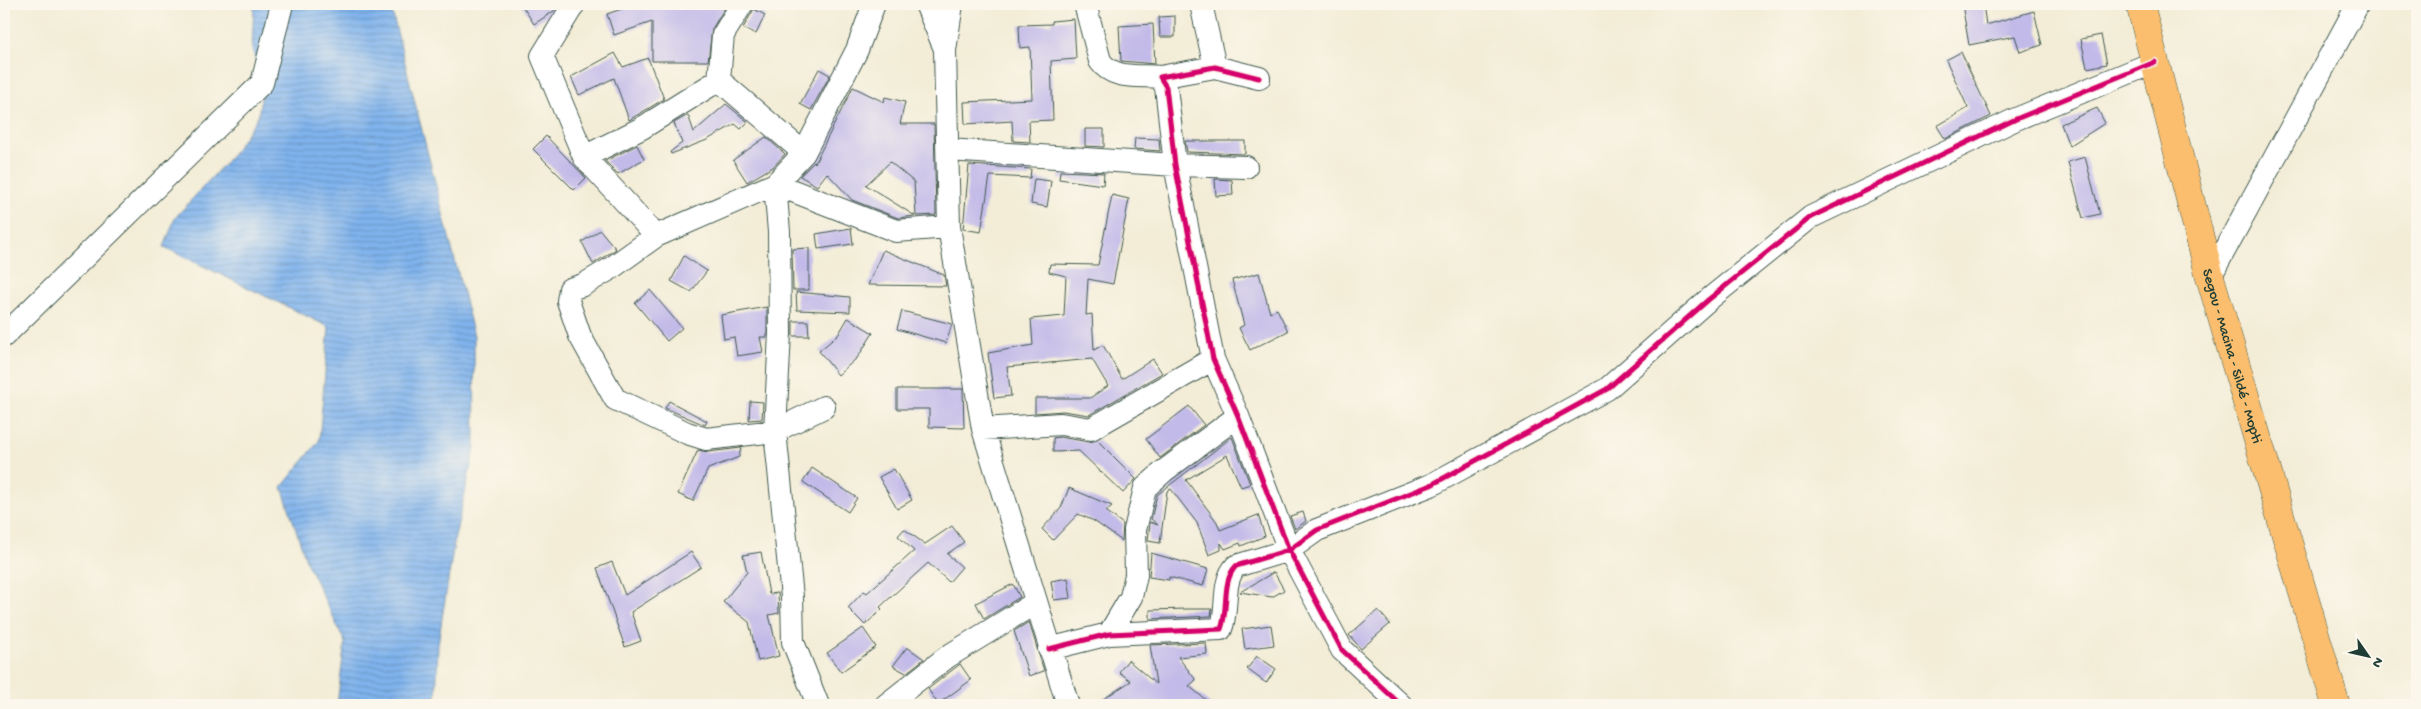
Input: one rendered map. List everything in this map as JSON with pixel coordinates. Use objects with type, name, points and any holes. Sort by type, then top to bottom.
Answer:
[{"type":"main road","name":"Segou - Macina - Sildé - Mopti","points":[[2140,4],[2210,277],[2336,705]]},
{"type":"street","points":[[4,336],[262,83],[282,4]]},
{"type":"street","points":[[574,4],[542,56],[584,157],[656,236]]},
{"type":"street","points":[[719,80],[723,35],[742,4]]},
{"type":"street","points":[[824,407],[775,431],[706,439],[687,433],[615,399],[580,336],[568,301],[570,289],[583,285],[610,269],[656,236],[775,184],[804,153],[857,50],[874,4]]},
{"type":"street","points":[[926,4],[945,50]]},
{"type":"street","points":[[952,4],[945,50],[950,227],[983,428],[1035,603],[1068,705]]},
{"type":"street","points":[[1085,4],[1100,61],[1113,74],[1160,76],[1215,67],[1259,78]]},
{"type":"street","points":[[1201,4],[1215,67]]},
{"type":"street","points":[[2210,277],[2358,4]]},
{"type":"street","points":[[1049,648],[1109,634],[1221,629],[1226,618],[1230,572],[1236,566],[1289,550],[1317,530],[1432,485],[1607,389],[1708,300],[1811,216],[2016,119],[2155,62]]},
{"type":"street","points":[[1160,76],[1166,87],[1174,165],[1213,359],[1238,416],[1289,550],[1342,650],[1401,705]]},
{"type":"street","points":[[584,157],[610,146],[642,128],[719,80]]},
{"type":"street","points":[[719,80],[804,153]]},
{"type":"street","points":[[948,150],[1174,165],[1246,167]]},
{"type":"street","points":[[775,184],[896,231],[950,227]]},
{"type":"street","points":[[775,184],[779,232],[780,334],[775,431],[792,597],[792,642],[818,705]]},
{"type":"street","points":[[983,428],[1061,424],[1091,429],[1213,359]]},
{"type":"street","points":[[1109,634],[1131,597],[1136,575],[1135,530],[1145,488],[1164,471],[1238,416]]},
{"type":"street","points":[[886,705],[947,657],[1035,603]]},
{"type":"water","points":[[254,4],[390,4],[474,336],[475,447],[455,537],[438,644],[436,705],[337,705],[345,642],[307,563],[282,487],[319,441],[329,327],[164,247],[175,218],[233,154],[258,116],[263,88],[252,47]]},
{"type":"building","points":[[521,4],[559,4],[554,11],[534,24]]},
{"type":"building","points":[[636,4],[727,4],[712,29],[708,61],[652,61],[652,22],[614,35],[607,14]]},
{"type":"building","points":[[1962,4],[1983,4],[1986,25],[2034,11],[2042,45],[2020,52],[2015,36],[1969,45]]},
{"type":"building","points":[[754,9],[765,15],[756,34],[743,28]]},
{"type":"building","points":[[1175,16],[1175,37],[1160,37],[1159,17]]},
{"type":"building","points":[[1074,19],[1076,59],[1051,61],[1053,120],[1029,121],[1030,142],[1013,141],[1012,121],[965,124],[964,102],[1032,99],[1030,47],[1020,48],[1019,25],[1052,24],[1052,21]]},
{"type":"building","points":[[1153,24],[1155,64],[1121,61],[1119,26]]},
{"type":"building","points":[[2101,35],[2107,64],[2087,68],[2081,39]]},
{"type":"building","points":[[1961,52],[1991,116],[1945,139],[1937,126],[1968,108],[1946,60]]},
{"type":"building","points":[[615,53],[623,67],[648,58],[664,99],[629,120],[614,78],[579,95],[571,77]]},
{"type":"building","points":[[819,69],[830,75],[811,110],[800,104]]},
{"type":"building","points":[[853,87],[884,102],[885,97],[905,102],[900,124],[934,124],[936,215],[916,216],[914,182],[890,162],[866,185],[915,216],[898,218],[852,200],[827,173],[817,186],[800,176],[815,163]]},
{"type":"building","points":[[726,104],[748,122],[741,129],[735,124],[707,140],[671,154],[670,152],[682,143],[674,123],[688,115],[694,132]]},
{"type":"building","points":[[2097,108],[2105,123],[2069,146],[2061,124]]},
{"type":"building","points":[[1085,129],[1104,129],[1104,147],[1085,146]]},
{"type":"building","points":[[546,136],[586,178],[574,190],[533,149]]},
{"type":"building","points":[[766,137],[785,154],[773,167],[747,182],[733,160]]},
{"type":"building","points":[[1135,138],[1159,139],[1160,151],[1134,149]]},
{"type":"building","points":[[1185,141],[1245,141],[1245,154],[1187,152]]},
{"type":"building","points":[[637,145],[644,159],[618,174],[605,161]]},
{"type":"building","points":[[2085,157],[2100,214],[2083,218],[2068,162]]},
{"type":"building","points":[[969,165],[1031,169],[1030,178],[990,176],[981,232],[963,229]]},
{"type":"building","points":[[1060,171],[1104,173],[1103,185],[1059,179]]},
{"type":"building","points":[[1034,179],[1051,181],[1047,207],[1031,204]]},
{"type":"building","points":[[1215,179],[1232,180],[1233,195],[1216,196]]},
{"type":"building","points":[[1112,195],[1129,199],[1113,284],[1088,279],[1086,315],[1092,314],[1094,350],[1103,345],[1122,379],[1153,359],[1162,373],[1089,415],[1063,411],[1035,413],[1035,398],[1090,398],[1108,386],[1092,359],[1007,367],[1011,396],[994,398],[988,353],[1033,345],[1031,319],[1064,316],[1066,276],[1049,272],[1050,264],[1098,265]]},
{"type":"building","points":[[851,228],[853,244],[818,249],[816,234]]},
{"type":"building","points":[[600,230],[616,249],[593,264],[582,242]]},
{"type":"building","points":[[809,248],[809,290],[793,290],[792,249]]},
{"type":"building","points":[[883,250],[944,275],[946,286],[868,285]]},
{"type":"building","points":[[684,256],[707,271],[691,292],[671,281]]},
{"type":"building","points":[[1259,273],[1270,313],[1277,309],[1288,331],[1250,350],[1239,328],[1244,325],[1232,280]]},
{"type":"building","points":[[650,290],[682,328],[667,341],[635,303]]},
{"type":"building","points":[[796,292],[850,297],[850,312],[797,310]]},
{"type":"building","points":[[767,307],[767,337],[760,337],[763,352],[737,356],[734,337],[724,339],[721,315]]},
{"type":"building","points":[[902,311],[952,324],[946,343],[897,329]]},
{"type":"building","points":[[848,318],[873,333],[858,357],[838,375],[819,351],[838,335]]},
{"type":"building","points":[[793,321],[808,321],[809,336],[793,336]]},
{"type":"building","points":[[897,389],[963,389],[964,428],[929,427],[929,409],[897,409]]},
{"type":"building","points":[[669,401],[707,421],[705,425],[665,408]]},
{"type":"building","points":[[750,401],[763,402],[762,419],[749,420]]},
{"type":"building","points":[[1189,406],[1204,425],[1160,458],[1146,439]]},
{"type":"building","points":[[1060,437],[1089,442],[1097,440],[1136,479],[1123,493],[1079,451],[1053,452],[1053,438]]},
{"type":"building","points":[[1232,437],[1250,484],[1241,487],[1227,455],[1186,480],[1217,522],[1220,530],[1258,515],[1265,536],[1241,546],[1240,543],[1225,549],[1221,543],[1221,550],[1209,555],[1197,523],[1171,489],[1167,491],[1160,543],[1148,541],[1150,522],[1158,525],[1151,519],[1157,495]]},
{"type":"building","points":[[741,448],[739,457],[708,469],[693,501],[678,494],[698,450],[708,452]]},
{"type":"building","points":[[812,468],[857,498],[848,512],[803,482]]},
{"type":"building","points":[[894,469],[912,500],[897,509],[879,477]]},
{"type":"building","points":[[1069,488],[1112,506],[1106,511],[1123,524],[1122,541],[1094,521],[1078,514],[1053,540],[1042,529],[1061,508]]},
{"type":"building","points":[[1303,512],[1306,521],[1295,529],[1290,516]]},
{"type":"building","points":[[952,526],[964,542],[947,554],[962,567],[949,582],[928,563],[880,607],[882,609],[865,625],[848,608],[864,591],[867,593],[914,551],[898,536],[904,529],[925,544]]},
{"type":"building","points":[[691,552],[701,567],[631,612],[641,641],[625,647],[597,568],[612,562],[625,595]]},
{"type":"building","points":[[761,552],[769,594],[778,593],[779,613],[769,615],[779,656],[758,661],[749,622],[723,602],[747,572],[743,555]]},
{"type":"building","points":[[1151,553],[1208,569],[1203,586],[1169,577],[1169,580],[1149,577]]},
{"type":"building","points":[[1274,572],[1284,590],[1272,597],[1240,592]]},
{"type":"building","points":[[1068,578],[1071,598],[1054,600],[1051,581]]},
{"type":"building","points":[[1013,584],[1020,597],[984,619],[976,603]]},
{"type":"building","points":[[1212,609],[1211,616],[1150,619],[1150,610]]},
{"type":"building","points":[[1378,610],[1390,624],[1361,649],[1349,635]]},
{"type":"building","points":[[1029,622],[1044,671],[1029,676],[1014,631]]},
{"type":"building","points":[[1271,625],[1274,645],[1245,649],[1242,629]]},
{"type":"building","points":[[863,628],[876,647],[841,672],[827,653]]},
{"type":"building","points":[[1206,643],[1207,654],[1178,657],[1196,680],[1189,686],[1212,705],[1094,705],[1131,681],[1119,672],[1128,660],[1156,684],[1150,645]]},
{"type":"building","points":[[907,647],[924,659],[906,673],[893,666]]},
{"type":"building","points":[[1257,656],[1276,669],[1266,683],[1247,669]]},
{"type":"building","points":[[960,664],[971,680],[938,704],[928,689]]},
{"type":"cycle path","points":[[1049,649],[1109,634],[1221,629],[1225,613],[1228,580],[1236,566],[1289,550],[1317,530],[1431,485],[1607,389],[1708,300],[1811,217],[2016,119],[2155,62]]},
{"type":"cycle path","points":[[1259,78],[1215,67],[1160,77],[1166,87],[1175,165],[1213,359],[1238,416],[1289,550],[1342,650],[1401,705]]}]
